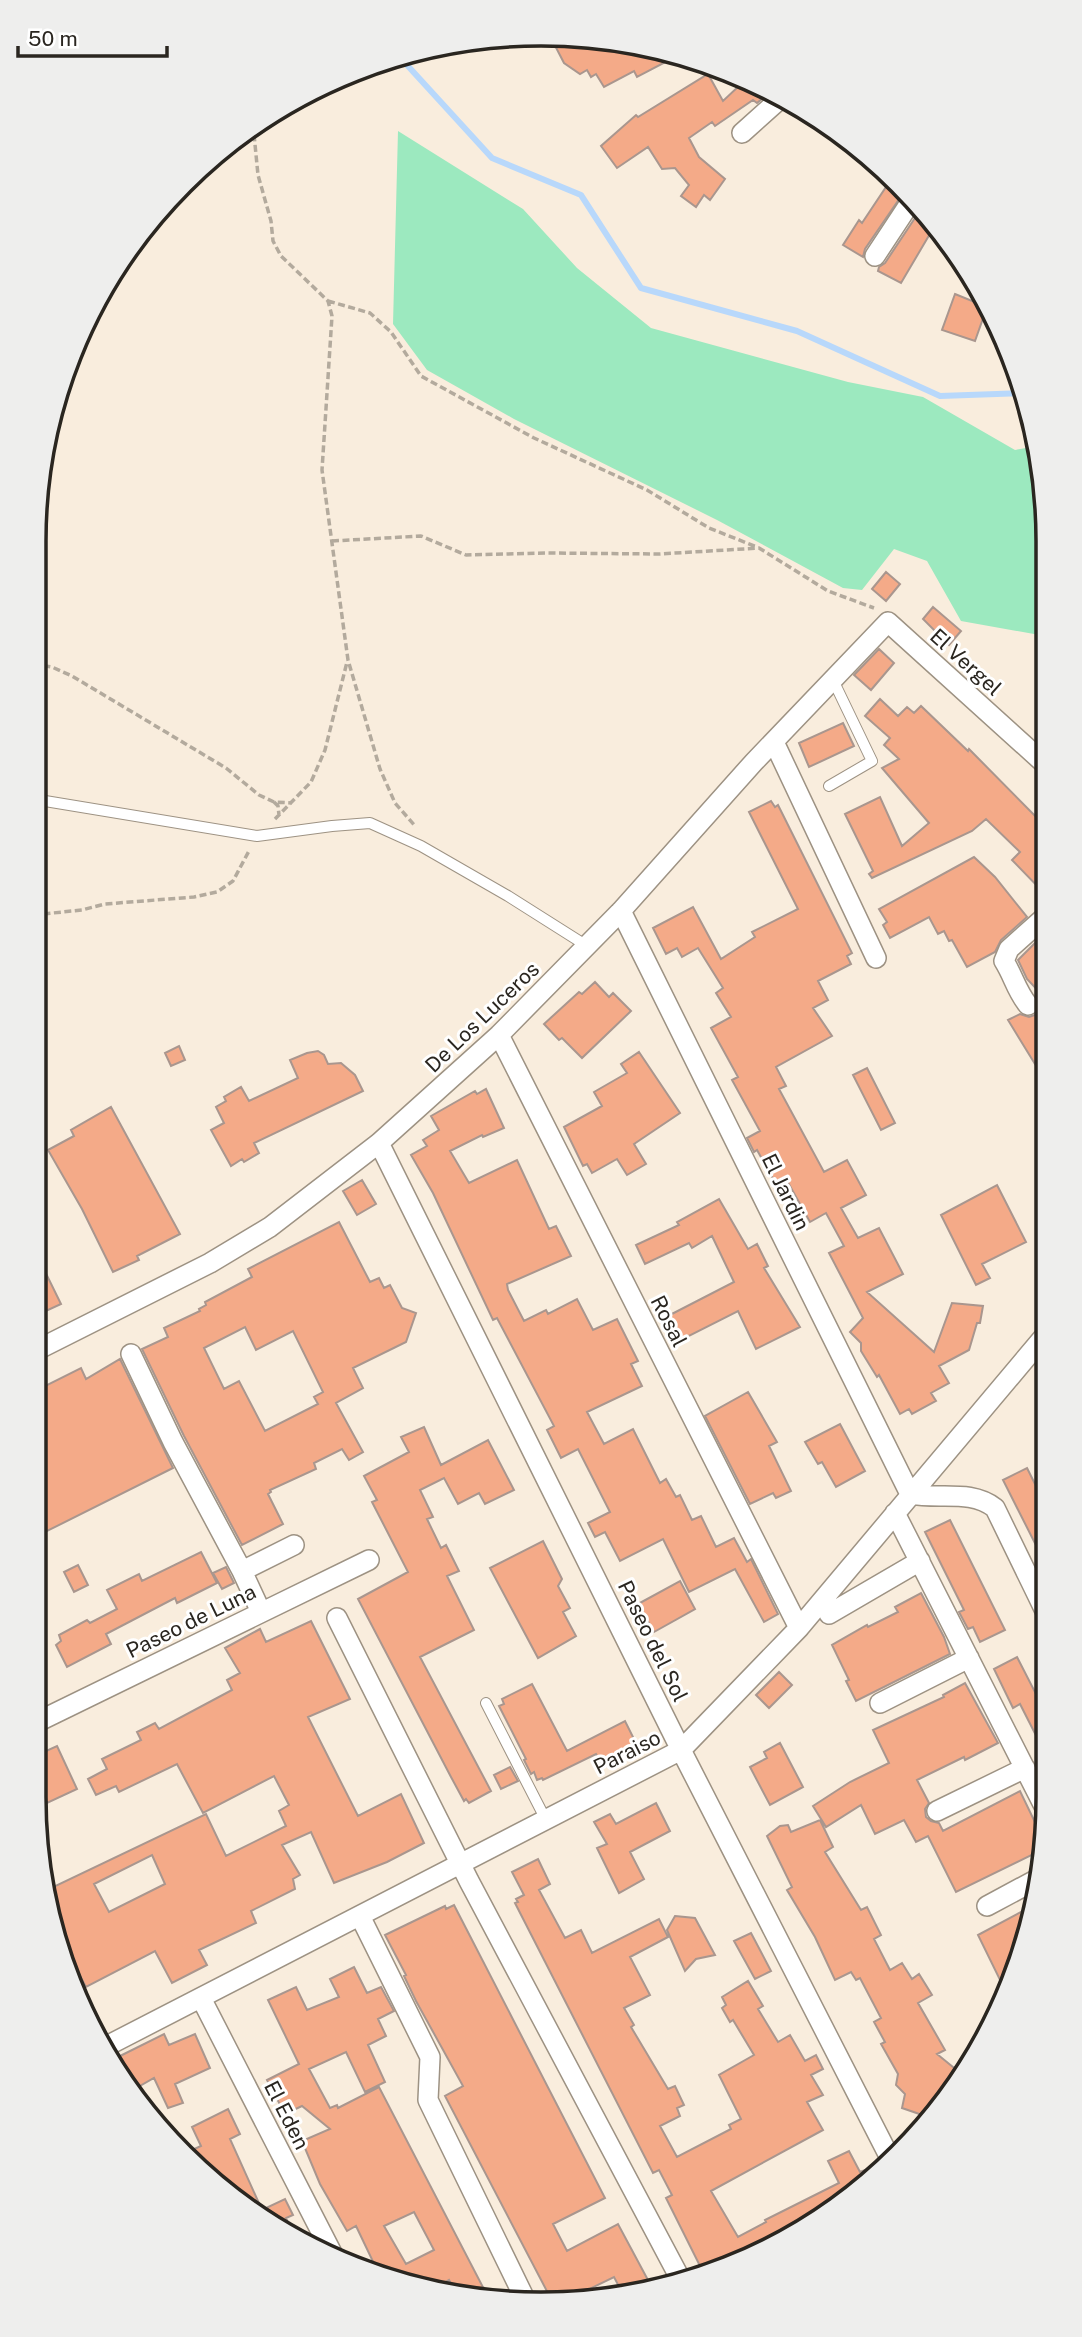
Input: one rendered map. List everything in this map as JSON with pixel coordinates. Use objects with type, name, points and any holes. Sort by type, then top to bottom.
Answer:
[{"type":"street","points":[[742,134],[775,105]]},
{"type":"street","points":[[875,256],[907,207]]},
{"type":"street","name":"De Los Luceros","points":[[46,1346],[210,1264],[270,1227],[379,1143],[499,1035],[587,946],[888,622]]},
{"type":"street","name":"El Vergel","points":[[888,622],[1036,756]]},
{"type":"street","points":[[774,742],[876,958]]},
{"type":"street","name":"El Jardin","points":[[621,911],[910,1494]]},
{"type":"street","points":[[1028,1005],[1017,992],[1013,975],[1004,961],[1009,949],[1036,925]]},
{"type":"street","name":"Rosal","points":[[499,1035],[799,1628]]},
{"type":"street","name":"Paseo del Sol","points":[[379,1143],[681,1750],[886,2151]]},
{"type":"street","name":"Paraiso","points":[[112,2044],[681,1750],[799,1628],[1036,1346]]},
{"type":"street","points":[[131,1354],[261,1612]]},
{"type":"street","points":[[910,1494],[928,1497],[970,1496],[983,1499],[995,1508],[1036,1592]]},
{"type":"street","points":[[895,1513],[1036,1790]]},
{"type":"street","points":[[242,1571],[294,1545]]},
{"type":"street","name":"Paseo de Luna","points":[[46,1718],[369,1560]]},
{"type":"street","points":[[829,1615],[920,1561]]},
{"type":"street","points":[[337,1618],[469,1881],[677,2272]]},
{"type":"street","points":[[880,1703],[969,1658]]},
{"type":"street","points":[[937,1811],[1025,1768]]},
{"type":"street","points":[[987,1906],[1028,1884]]},
{"type":"street","points":[[360,1916],[430,2057],[428,2100],[521,2291]]},
{"type":"street","name":"El Eden","points":[[201,1998],[326,2242]]},
{"type":"lane","points":[[829,786],[872,761],[833,680]]},
{"type":"lane","points":[[46,801],[257,836],[332,825],[370,823],[421,846],[587,946]]},
{"type":"lane","points":[[486,1703],[546,1820]]},
{"type":"path","points":[[254,137],[258,175],[271,221],[273,241],[281,256],[328,301],[370,313],[391,332],[421,376],[534,438],[647,490],[709,528],[759,548],[828,591],[870,605],[888,622]]},
{"type":"path","points":[[328,301],[332,329],[322,470],[348,660],[380,769],[395,803],[417,828],[421,846]]},
{"type":"path","points":[[332,541],[421,537],[466,555],[659,554],[759,548]]},
{"type":"path","points":[[46,666],[72,676],[233,773],[252,791],[274,802],[278,806],[279,815]]},
{"type":"path","points":[[274,802],[292,803]]},
{"type":"green space","points":[[398,131],[523,209],[577,268],[651,328],[848,382],[923,397],[1015,450],[1028,448],[1035,509],[1036,634],[961,621],[927,561],[894,549],[862,590],[843,588],[717,520],[514,419],[427,370],[393,324]]},
{"type":"building","points":[[555,46],[606,50],[667,61],[637,77],[634,71],[604,87],[596,74],[591,77],[587,70],[580,74],[564,63]]},
{"type":"building","points":[[707,75],[723,101],[738,87],[763,98],[757,103],[753,100],[715,126],[712,122],[689,138],[699,157],[725,179],[710,200],[704,195],[696,207],[681,196],[689,185],[675,168],[662,169],[648,147],[617,168],[601,146],[636,115],[638,117]]},
{"type":"building","points":[[886,186],[899,199],[865,249],[863,257],[843,245],[859,220],[862,223]]},
{"type":"building","points":[[916,216],[930,234],[901,283],[878,271]]},
{"type":"building","points":[[955,294],[975,302],[983,318],[975,341],[942,330]]},
{"type":"building","points":[[886,572],[900,584],[886,601],[872,589]]},
{"type":"building","points":[[933,607],[961,631],[949,645],[923,619]]},
{"type":"building","points":[[879,649],[894,663],[871,690],[854,675]]},
{"type":"building","points":[[880,699],[898,716],[907,707],[914,713],[921,706],[968,751],[969,749],[1036,817],[1036,885],[1012,860],[1020,852],[986,819],[972,831],[872,878],[869,874],[873,871],[845,814],[880,797],[902,846],[929,823],[882,768],[899,759],[884,745],[890,738],[865,716]]},
{"type":"building","points":[[843,723],[854,746],[809,767],[799,743]]},
{"type":"building","points":[[771,801],[775,807],[778,805],[852,953],[847,956],[851,964],[818,981],[828,1000],[813,1008],[832,1036],[776,1067],[786,1086],[779,1089],[824,1172],[847,1160],[866,1195],[841,1208],[858,1238],[879,1228],[903,1274],[867,1292],[934,1352],[952,1303],[983,1306],[980,1323],[977,1323],[969,1350],[939,1366],[949,1383],[931,1393],[936,1401],[912,1414],[909,1409],[900,1414],[879,1375],[877,1377],[861,1351],[861,1343],[850,1332],[863,1318],[829,1253],[844,1246],[826,1213],[810,1222],[785,1177],[775,1182],[747,1138],[760,1131],[732,1080],[738,1077],[711,1028],[731,1017],[716,993],[723,988],[698,948],[682,957],[677,948],[666,954],[653,928],[693,907],[721,959],[755,937],[752,932],[798,909],[749,812]]},
{"type":"building","points":[[974,857],[995,877],[1027,917],[1001,940],[995,952],[967,967],[952,940],[949,941],[944,931],[938,934],[929,917],[890,938],[883,925],[887,922],[879,909]]},
{"type":"building","points":[[1036,942],[1036,988],[1027,979],[1018,960]]},
{"type":"building","points":[[595,982],[609,997],[613,993],[631,1011],[582,1058],[544,1024],[579,992],[582,994]]},
{"type":"building","points":[[1020,1014],[1029,1017],[1035,1015],[1036,1066],[1008,1020]]},
{"type":"building","points":[[179,1046],[185,1060],[171,1066],[165,1053]]},
{"type":"building","points":[[318,1051],[324,1055],[328,1064],[341,1063],[355,1075],[363,1091],[254,1143],[259,1153],[231,1166],[211,1130],[224,1123],[216,1107],[226,1101],[224,1097],[241,1087],[249,1101],[298,1078],[290,1060]]},
{"type":"building","points":[[639,1052],[680,1113],[634,1144],[646,1164],[627,1175],[617,1159],[592,1173],[587,1164],[583,1166],[564,1127],[602,1106],[594,1092],[627,1073],[621,1064]]},
{"type":"building","points":[[867,1068],[895,1123],[881,1130],[853,1075]]},
{"type":"building","points":[[486,1089],[504,1128],[483,1137],[482,1135],[450,1151],[469,1183],[517,1160],[549,1229],[556,1226],[571,1256],[507,1284],[524,1321],[546,1310],[548,1314],[577,1299],[593,1330],[617,1319],[638,1361],[631,1364],[642,1386],[587,1412],[604,1444],[633,1429],[660,1483],[666,1479],[676,1497],[680,1495],[692,1520],[701,1516],[716,1547],[734,1538],[747,1562],[751,1559],[778,1614],[764,1622],[735,1569],[689,1592],[663,1539],[620,1561],[605,1532],[595,1537],[588,1523],[610,1512],[578,1449],[561,1458],[547,1430],[554,1426],[497,1318],[493,1320],[433,1193],[411,1155],[427,1146],[423,1140],[439,1130],[431,1116],[475,1091],[477,1094]]},
{"type":"building","points":[[111,1107],[180,1234],[137,1256],[139,1260],[113,1272],[82,1209],[48,1150],[74,1136],[71,1130]]},
{"type":"building","points":[[362,1180],[376,1204],[357,1215],[343,1191]]},
{"type":"building","points":[[997,1185],[1026,1242],[982,1264],[990,1278],[976,1285],[941,1215]]},
{"type":"building","points":[[719,1199],[748,1249],[757,1244],[768,1266],[764,1268],[800,1327],[756,1349],[738,1311],[677,1342],[664,1318],[734,1282],[712,1236],[692,1248],[689,1243],[645,1264],[636,1245],[679,1225],[677,1222]]},
{"type":"building","points":[[339,1222],[370,1282],[379,1278],[384,1288],[390,1285],[402,1308],[416,1313],[406,1342],[353,1368],[363,1388],[336,1403],[363,1452],[349,1460],[342,1449],[314,1463],[316,1469],[270,1490],[268,1494],[283,1524],[242,1545],[184,1436],[142,1349],[168,1337],[164,1328],[200,1311],[199,1309],[206,1305],[205,1302],[252,1277],[248,1269]],"holes":[[[245,1327],[256,1350],[293,1331],[323,1392],[314,1397],[318,1404],[265,1431],[239,1381],[224,1389],[204,1348]]]},
{"type":"building","points":[[46,1273],[61,1304],[46,1311]]},
{"type":"building","points":[[120,1359],[173,1468],[46,1532],[46,1386],[81,1368],[86,1379]]},
{"type":"building","points":[[748,1392],[777,1442],[769,1446],[791,1491],[776,1498],[773,1493],[750,1504],[705,1416]]},
{"type":"building","points":[[840,1424],[865,1471],[836,1487],[822,1462],[818,1464],[805,1442]]},
{"type":"building","points":[[424,1427],[441,1465],[488,1440],[514,1490],[485,1504],[479,1493],[458,1504],[444,1478],[420,1490],[433,1517],[427,1519],[441,1548],[446,1545],[459,1571],[447,1576],[474,1630],[420,1657],[491,1791],[469,1803],[466,1799],[464,1801],[358,1599],[408,1572],[372,1502],[377,1500],[364,1476],[409,1452],[401,1437]]},
{"type":"building","points":[[1027,1468],[1036,1486],[1036,1545],[1003,1480]]},
{"type":"building","points":[[950,1520],[1005,1630],[980,1642],[973,1627],[968,1629],[959,1612],[964,1610],[925,1532]]},
{"type":"building","points":[[543,1541],[562,1579],[558,1586],[570,1608],[563,1612],[576,1636],[538,1658],[490,1568]]},
{"type":"building","points":[[201,1552],[217,1583],[177,1603],[175,1598],[106,1634],[111,1644],[67,1667],[56,1645],[61,1641],[59,1635],[87,1620],[90,1623],[117,1609],[107,1590],[139,1574],[142,1581]]},
{"type":"building","points":[[78,1565],[88,1585],[74,1592],[64,1572]]},
{"type":"building","points":[[226,1567],[234,1583],[222,1589],[213,1573]]},
{"type":"building","points":[[680,1581],[695,1609],[654,1632],[638,1604]]},
{"type":"building","points":[[921,1593],[950,1654],[856,1701],[832,1645],[867,1625],[868,1627],[898,1612],[895,1607]]},
{"type":"building","points":[[311,1621],[350,1699],[308,1717],[358,1816],[401,1794],[424,1843],[387,1862],[334,1883],[311,1832],[282,1845],[300,1875],[293,1879],[295,1889],[251,1911],[256,1923],[199,1950],[207,1965],[172,1983],[155,1951],[86,1987],[78,1972],[62,1924],[54,1887],[206,1814],[226,1856],[286,1826],[279,1811],[289,1805],[274,1776],[203,1813],[177,1764],[119,1792],[116,1786],[96,1795],[88,1779],[107,1769],[102,1759],[141,1740],[137,1732],[155,1723],[159,1729],[232,1690],[227,1680],[240,1673],[225,1648],[260,1629],[266,1642]],"holes":[[[152,1855],[165,1884],[109,1912],[94,1884]]]},
{"type":"building","points":[[1017,1657],[1036,1694],[1036,1735],[1020,1704],[1013,1708],[994,1669]]},
{"type":"building","points":[[779,1672],[792,1685],[769,1708],[756,1695]]},
{"type":"building","points":[[965,1683],[998,1743],[917,1780],[929,1803],[925,1809],[926,1817],[939,1823],[943,1831],[1020,1791],[1035,1823],[1033,1855],[956,1892],[928,1836],[916,1842],[904,1820],[875,1834],[861,1805],[826,1827],[813,1806],[850,1782],[889,1763],[873,1730],[944,1697],[943,1695]]},
{"type":"building","points":[[532,1684],[567,1751],[625,1721],[638,1747],[602,1765],[596,1754],[543,1780],[537,1780],[534,1772],[531,1774],[499,1706],[504,1704],[502,1699]]},
{"type":"building","points":[[780,1743],[803,1787],[770,1805],[750,1767],[767,1758],[764,1752]]},
{"type":"building","points":[[57,1746],[77,1789],[47,1803],[46,1796],[46,1751]]},
{"type":"building","points":[[510,1767],[518,1781],[501,1789],[494,1775]]},
{"type":"building","points":[[656,1803],[670,1831],[630,1852],[644,1879],[619,1893],[597,1848],[607,1844],[594,1822],[610,1814],[616,1824]]},
{"type":"building","points":[[820,1820],[833,1847],[825,1852],[861,1910],[867,1907],[881,1935],[874,1939],[890,1970],[902,1963],[912,1979],[919,1974],[932,1995],[918,2003],[945,2050],[937,2054],[955,2068],[921,2114],[902,2108],[905,2094],[896,2085],[898,2074],[881,2044],[885,2042],[874,2022],[881,2018],[860,1978],[856,1980],[851,1972],[835,1980],[815,1937],[787,1890],[792,1887],[767,1836],[780,1826],[788,1825],[791,1832]]},
{"type":"building","points":[[538,1859],[550,1884],[539,1890],[565,1938],[581,1930],[592,1953],[659,1919],[668,1937],[630,1957],[650,1995],[624,2008],[634,2025],[631,2027],[668,2089],[675,2086],[684,2105],[677,2108],[680,2116],[660,2126],[677,2157],[731,2129],[729,2125],[741,2119],[719,2075],[754,2055],[733,2020],[730,2022],[722,2008],[726,2005],[722,1997],[748,1981],[763,2006],[758,2009],[778,2042],[790,2035],[805,2061],[816,2055],[823,2069],[811,2075],[823,2095],[807,2102],[823,2130],[711,2191],[738,2237],[766,2222],[765,2220],[839,2183],[828,2161],[849,2151],[860,2172],[866,2171],[789,2225],[731,2254],[700,2265],[666,2198],[672,2195],[659,2170],[653,2173],[515,1903],[518,1902],[516,1899],[524,1895],[512,1872]]},
{"type":"building","points":[[454,1905],[605,2198],[553,2224],[567,2251],[618,2224],[648,2280],[618,2285],[614,2277],[591,2288],[547,2292],[445,2096],[463,2086],[416,2001],[385,1935],[445,1906],[446,1909]]},
{"type":"building","points":[[1023,1911],[1001,1981],[978,1935]]},
{"type":"building","points":[[675,1916],[695,1918],[715,1955],[696,1959],[685,1971],[667,1930]]},
{"type":"building","points":[[751,1933],[771,1971],[755,1979],[734,1941]]},
{"type":"building","points":[[354,1967],[367,1993],[381,1987],[394,2011],[378,2019],[386,2036],[368,2045],[385,2082],[365,2092],[346,2052],[309,2069],[330,2108],[337,2105],[338,2108],[379,2087],[483,2288],[413,2275],[373,2262],[356,2226],[347,2231],[320,2184],[302,2141],[330,2129],[302,2106],[285,2114],[267,2080],[299,2064],[268,2000],[296,1987],[307,2010],[339,1997],[330,1979]],"holes":[[[414,2212],[434,2250],[406,2264],[384,2226]]]},
{"type":"building","points":[[164,2034],[169,2045],[195,2034],[210,2068],[175,2084],[183,2103],[168,2108],[154,2078],[140,2086],[120,2056]]},
{"type":"building","points":[[228,2109],[240,2134],[230,2139],[259,2203],[214,2169],[194,2149],[201,2146],[192,2127]]},
{"type":"building","points":[[285,2199],[293,2215],[286,2218],[288,2222],[266,2208]]},
{"type":"waterway","points":[[406,64],[492,158],[581,195],[641,288],[797,331],[940,396],[1014,393]]}]
